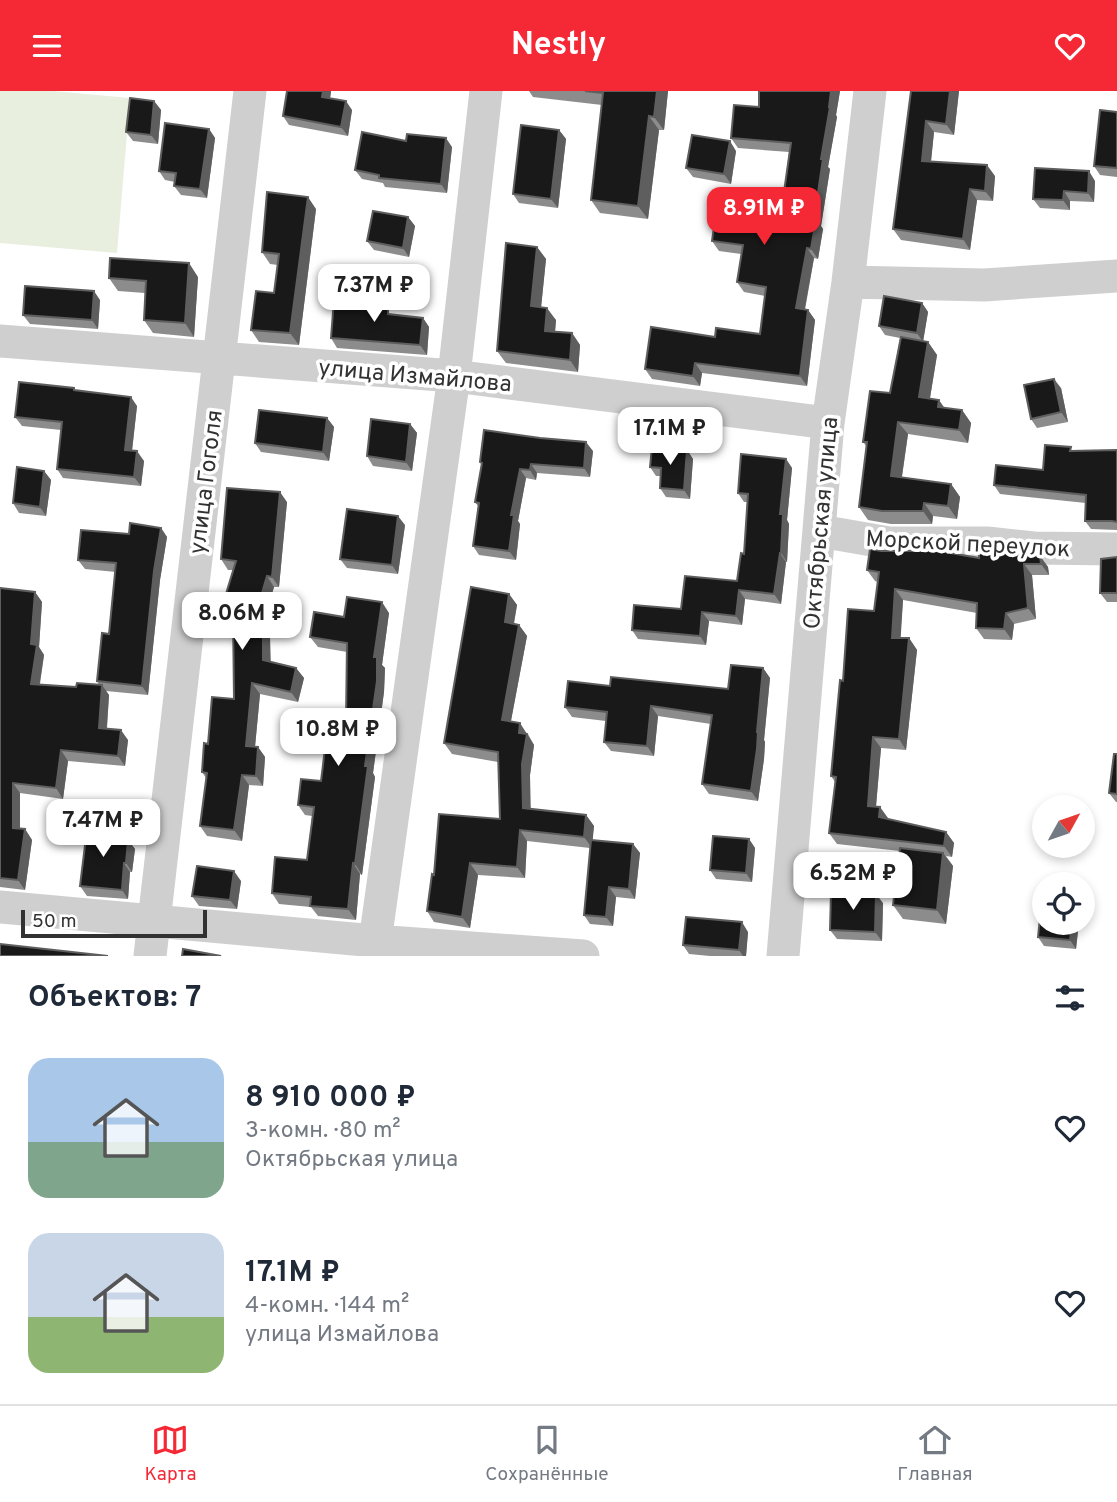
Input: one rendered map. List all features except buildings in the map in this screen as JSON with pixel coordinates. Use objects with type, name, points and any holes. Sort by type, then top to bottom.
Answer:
[{"type":"street","name":"улица Гоголя","points":[[150,956],[250,91]]},
{"type":"street","points":[[374,949],[454,376],[486,91]]},
{"type":"street","name":"Октябрьская улица","points":[[783,956],[828,423],[848,282],[870,91]]},
{"type":"street","points":[[848,282],[984,285],[1117,276]]},
{"type":"street","name":"улица Измайлова","points":[[0,341],[454,376],[828,423]]},
{"type":"street","name":"Морской переулок","points":[[820,531],[889,543],[988,543],[1034,548],[1117,549]]},
{"type":"street","points":[[0,907],[154,920],[374,949],[583,956]]},
{"type":"green space","points":[[0,91],[53,91],[130,98],[117,253],[0,243]]}]
